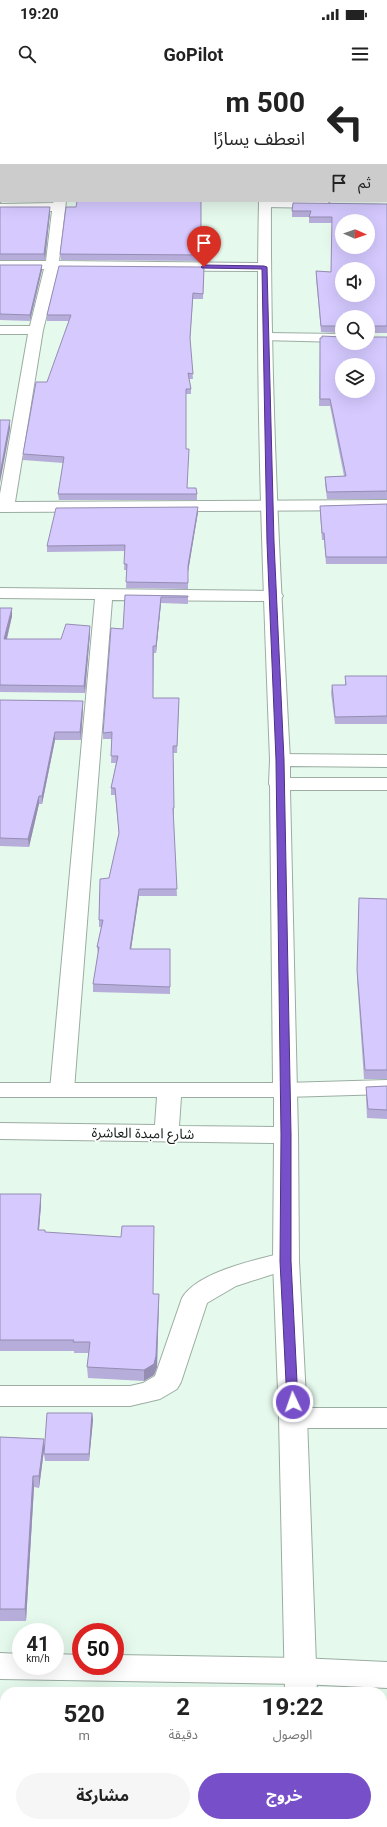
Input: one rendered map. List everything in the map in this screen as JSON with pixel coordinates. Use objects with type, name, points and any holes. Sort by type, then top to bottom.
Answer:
[{"type":"street","points":[[301,1681],[293,1418],[286,1261],[286,1135],[279,772],[274,596],[270,542],[264,267],[265,202],[334,204]]},
{"type":"street","points":[[0,208],[59,204],[52,266],[36,330],[3,507],[270,504],[387,505]]},
{"type":"street","points":[[0,265],[264,267]]},
{"type":"street","points":[[0,330],[36,330]]},
{"type":"street","points":[[266,337],[335,338]]},
{"type":"street","points":[[0,593],[274,596]]},
{"type":"street","points":[[62,1090],[87,701],[104,594]]},
{"type":"street","points":[[279,772],[387,761]]},
{"type":"street","points":[[279,772],[387,784]]},
{"type":"street","points":[[0,1090],[285,1090],[387,1087]]},
{"type":"street","points":[[166,1133],[170,1090]]},
{"type":"street","name":"شارع امبدة العاشرة","points":[[0,1131],[286,1135]]},
{"type":"street","points":[[0,1396],[130,1396],[150,1392],[167,1382],[195,1298],[206,1289],[218,1283],[286,1261]]},
{"type":"street","points":[[293,1418],[387,1418]]},
{"type":"street","points":[[0,1666],[301,1681],[387,1675]]},
{"type":"building","points":[[77,202],[201,202],[201,245],[203,245],[203,255],[60,254],[66,207],[76,207]]},
{"type":"building","points":[[293,203],[387,204],[387,326],[375,326],[375,310],[335,310],[335,326],[321,326],[316,271],[331,272],[332,217],[309,217],[311,211],[292,211]]},
{"type":"building","points":[[0,207],[50,207],[44,254],[0,254]]},
{"type":"building","points":[[0,265],[42,265],[30,315],[0,314]]},
{"type":"building","points":[[59,266],[204,267],[203,294],[193,293],[190,338],[193,374],[188,373],[191,389],[186,389],[186,449],[189,449],[187,488],[196,488],[197,494],[58,494],[64,457],[23,454],[36,382],[47,382],[71,315],[47,315]]},
{"type":"building","points":[[322,336],[335,337],[335,350],[375,350],[375,337],[387,337],[387,491],[327,492],[325,477],[346,476],[330,399],[320,399],[320,338],[322,338]]},
{"type":"building","points":[[0,420],[10,420],[0,474]]},
{"type":"building","points":[[387,504],[387,557],[326,557],[320,506]]},
{"type":"building","points":[[198,507],[188,566],[188,583],[126,582],[127,564],[124,564],[125,545],[47,546],[56,508]]},
{"type":"building","points":[[125,595],[188,596],[161,597],[156,646],[153,646],[153,698],[179,698],[177,746],[173,746],[173,808],[177,889],[139,889],[130,949],[170,949],[170,987],[93,984],[99,947],[97,947],[103,920],[99,920],[100,879],[109,878],[119,833],[115,788],[111,788],[118,756],[111,756],[112,732],[103,733],[111,628],[123,629]]},
{"type":"building","points":[[0,608],[12,608],[4,639],[61,639],[66,624],[90,626],[84,686],[0,685]]},
{"type":"building","points":[[345,676],[387,676],[387,716],[335,717],[332,685],[346,685]]},
{"type":"building","points":[[0,700],[83,701],[80,732],[55,732],[42,796],[39,796],[28,839],[0,838]]},
{"type":"building","points":[[359,898],[387,899],[387,1070],[365,1070],[357,970]]},
{"type":"building","points":[[387,1086],[387,1110],[368,1109],[366,1087]]},
{"type":"building","points":[[0,1194],[41,1194],[38,1230],[45,1230],[45,1232],[121,1237],[122,1226],[154,1226],[153,1294],[159,1294],[156,1356],[154,1364],[144,1370],[87,1367],[90,1342],[73,1342],[74,1340],[0,1340]]},
{"type":"building","points":[[47,1413],[92,1413],[89,1454],[44,1454]]},
{"type":"building","points":[[0,1437],[44,1439],[39,1476],[33,1476],[25,1609],[0,1609]]},
{"type":"route","points":[[204,267],[264,267],[270,542],[274,596],[274,643],[280,760],[279,784],[286,1135],[286,1261],[293,1402]]}]
